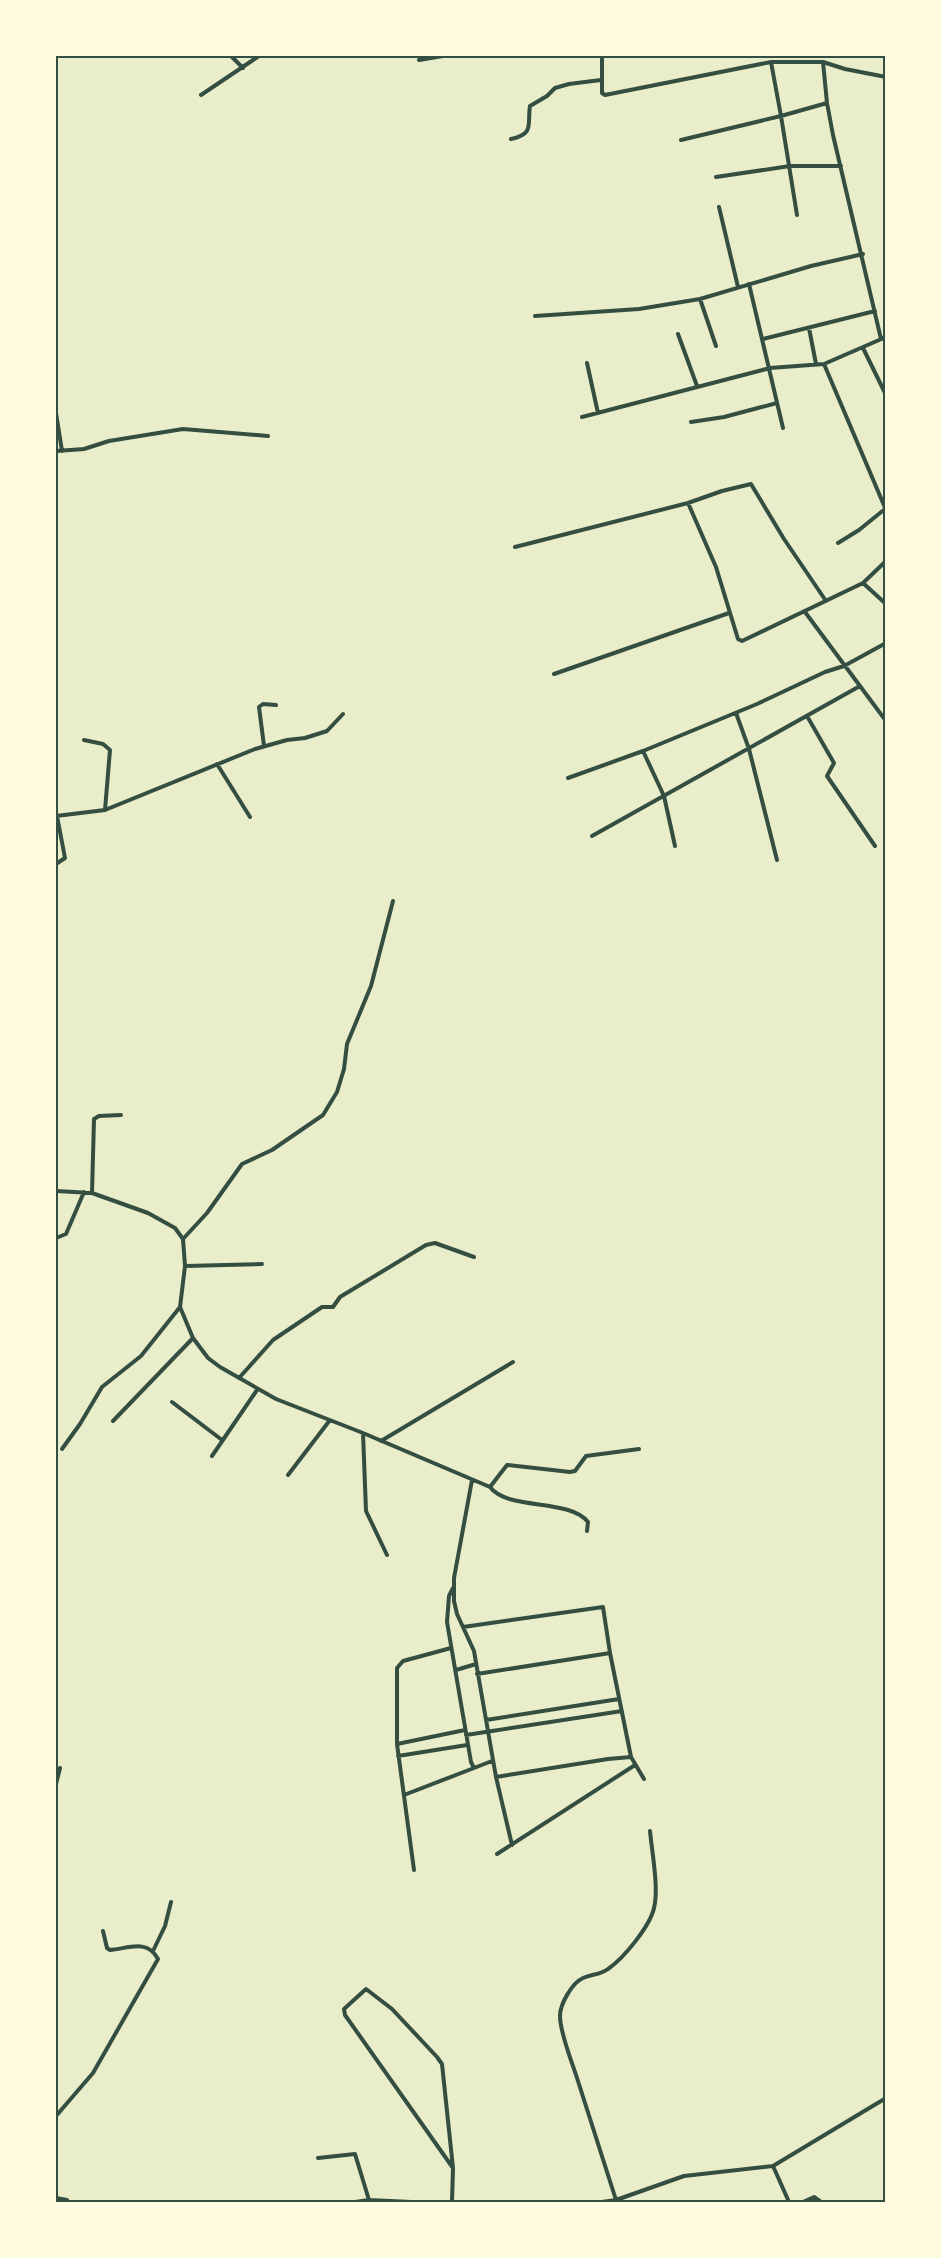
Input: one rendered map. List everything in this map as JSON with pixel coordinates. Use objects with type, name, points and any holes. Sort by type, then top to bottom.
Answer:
[{"type":"street","points":[[231,56],[243,68]]},
{"type":"street","points":[[201,95],[259,56]]},
{"type":"street","points":[[419,60],[443,56]]},
{"type":"street","points":[[602,56],[601,80],[604,95],[771,62],[823,62],[885,77]]},
{"type":"street","points":[[771,62],[797,215]]},
{"type":"street","points":[[582,417],[770,368],[824,364],[883,338],[826,103],[823,62]]},
{"type":"street","points":[[511,140],[524,135],[530,128],[531,103],[547,96],[552,89],[569,84],[601,80]]},
{"type":"street","points":[[681,140],[826,103]]},
{"type":"street","points":[[716,177],[790,166],[841,166]]},
{"type":"street","points":[[719,207],[738,287]]},
{"type":"street","points":[[535,316],[639,309],[700,299],[862,254]]},
{"type":"street","points":[[749,284],[783,428]]},
{"type":"street","points":[[700,299],[716,346]]},
{"type":"street","points":[[763,339],[875,311]]},
{"type":"street","points":[[809,328],[816,364]]},
{"type":"street","points":[[678,334],[697,386]]},
{"type":"street","points":[[862,348],[885,395]]},
{"type":"street","points":[[588,363],[597,413]]},
{"type":"street","points":[[824,364],[885,510],[838,543]]},
{"type":"street","points":[[691,422],[724,417],[777,403]]},
{"type":"street","points":[[56,413],[62,451]]},
{"type":"street","points":[[56,451],[84,449],[109,441],[183,429],[268,436]]},
{"type":"street","points":[[515,548],[753,484],[784,539],[826,601]]},
{"type":"street","points":[[688,503],[716,567],[738,639],[742,641],[863,583],[885,561]]},
{"type":"street","points":[[863,583],[885,604]]},
{"type":"street","points":[[806,612],[885,721]]},
{"type":"street","points":[[554,674],[729,613]]},
{"type":"street","points":[[568,778],[643,751],[736,713],[825,672],[844,666],[885,643]]},
{"type":"street","points":[[592,836],[860,686]]},
{"type":"street","points":[[264,746],[259,707],[263,704],[276,705]]},
{"type":"street","points":[[736,713],[749,749],[777,860]]},
{"type":"street","points":[[56,864],[64,858],[56,816],[105,810],[264,746],[305,738],[327,730],[343,714]]},
{"type":"street","points":[[807,716],[834,763],[828,776],[875,846]]},
{"type":"street","points":[[84,740],[103,744],[110,750],[105,810]]},
{"type":"street","points":[[643,751],[664,796],[675,846]]},
{"type":"street","points":[[217,764],[250,818]]},
{"type":"street","points":[[183,1239],[207,1213],[242,1164],[272,1150],[323,1115],[337,1092],[344,1069],[347,1044],[371,986],[393,901]]},
{"type":"street","points":[[92,1193],[94,1119],[99,1116],[121,1115]]},
{"type":"street","points":[[56,1191],[92,1193],[148,1212],[175,1228],[183,1239],[185,1266],[180,1307],[193,1338],[208,1358],[257,1390],[490,1487],[496,1494],[578,1514],[588,1522],[587,1531]]},
{"type":"street","points":[[56,1238],[66,1234],[84,1192]]},
{"type":"street","points":[[239,1378],[273,1340],[322,1307],[333,1307],[340,1297],[426,1245],[435,1243],[474,1257]]},
{"type":"street","points":[[185,1266],[262,1264]]},
{"type":"street","points":[[62,1449],[102,1387],[141,1356],[180,1307]]},
{"type":"street","points":[[113,1421],[193,1338]]},
{"type":"street","points":[[381,1441],[513,1362]]},
{"type":"street","points":[[212,1456],[257,1390]]},
{"type":"street","points":[[172,1402],[222,1440]]},
{"type":"street","points":[[288,1475],[330,1420]]},
{"type":"street","points":[[363,1433],[366,1511],[387,1554]]},
{"type":"street","points":[[490,1487],[507,1465],[570,1472],[575,1470],[586,1456],[639,1449]]},
{"type":"street","points":[[472,1480],[454,1587],[457,1614],[469,1638],[476,1664],[492,1761],[512,1845]]},
{"type":"street","points":[[454,1587],[449,1596],[447,1614],[467,1745],[474,1768]]},
{"type":"street","points":[[463,1627],[601,1606],[604,1609],[610,1653],[631,1757],[644,1779]]},
{"type":"street","points":[[414,1870],[397,1744],[398,1665],[403,1661],[451,1648]]},
{"type":"street","points":[[477,1674],[610,1653]]},
{"type":"street","points":[[456,1670],[476,1664]]},
{"type":"street","points":[[486,1720],[619,1699]]},
{"type":"street","points":[[397,1744],[465,1732],[488,1731],[622,1711]]},
{"type":"street","points":[[398,1756],[467,1745]]},
{"type":"street","points":[[496,1777],[631,1757]]},
{"type":"street","points":[[404,1795],[492,1761]]},
{"type":"street","points":[[498,1854],[635,1765]]},
{"type":"street","points":[[56,1784],[60,1768]]},
{"type":"street","points":[[616,2200],[560,2017],[562,2007],[574,1985],[582,1978],[600,1975],[610,1968],[643,1931],[654,1911],[657,1892],[650,1831]]},
{"type":"street","points":[[153,1951],[165,1926],[171,1902]]},
{"type":"street","points":[[56,2116],[93,2073],[158,1960],[153,1951],[133,1945],[110,1950],[107,1948],[104,1931]]},
{"type":"street","points":[[452,2202],[453,2168],[442,2064],[392,2009],[366,1989],[344,2009],[345,2015],[453,2168]]},
{"type":"street","points":[[602,2202],[616,2200],[684,2176],[773,2166],[885,2098]]},
{"type":"street","points":[[318,2158],[355,2154],[369,2200]]},
{"type":"street","points":[[773,2166],[789,2202]]},
{"type":"street","points":[[56,2198],[67,2200]]},
{"type":"street","points":[[803,2202],[814,2198],[821,2202]]},
{"type":"street","points":[[355,2202],[369,2200],[411,2202]]}]
